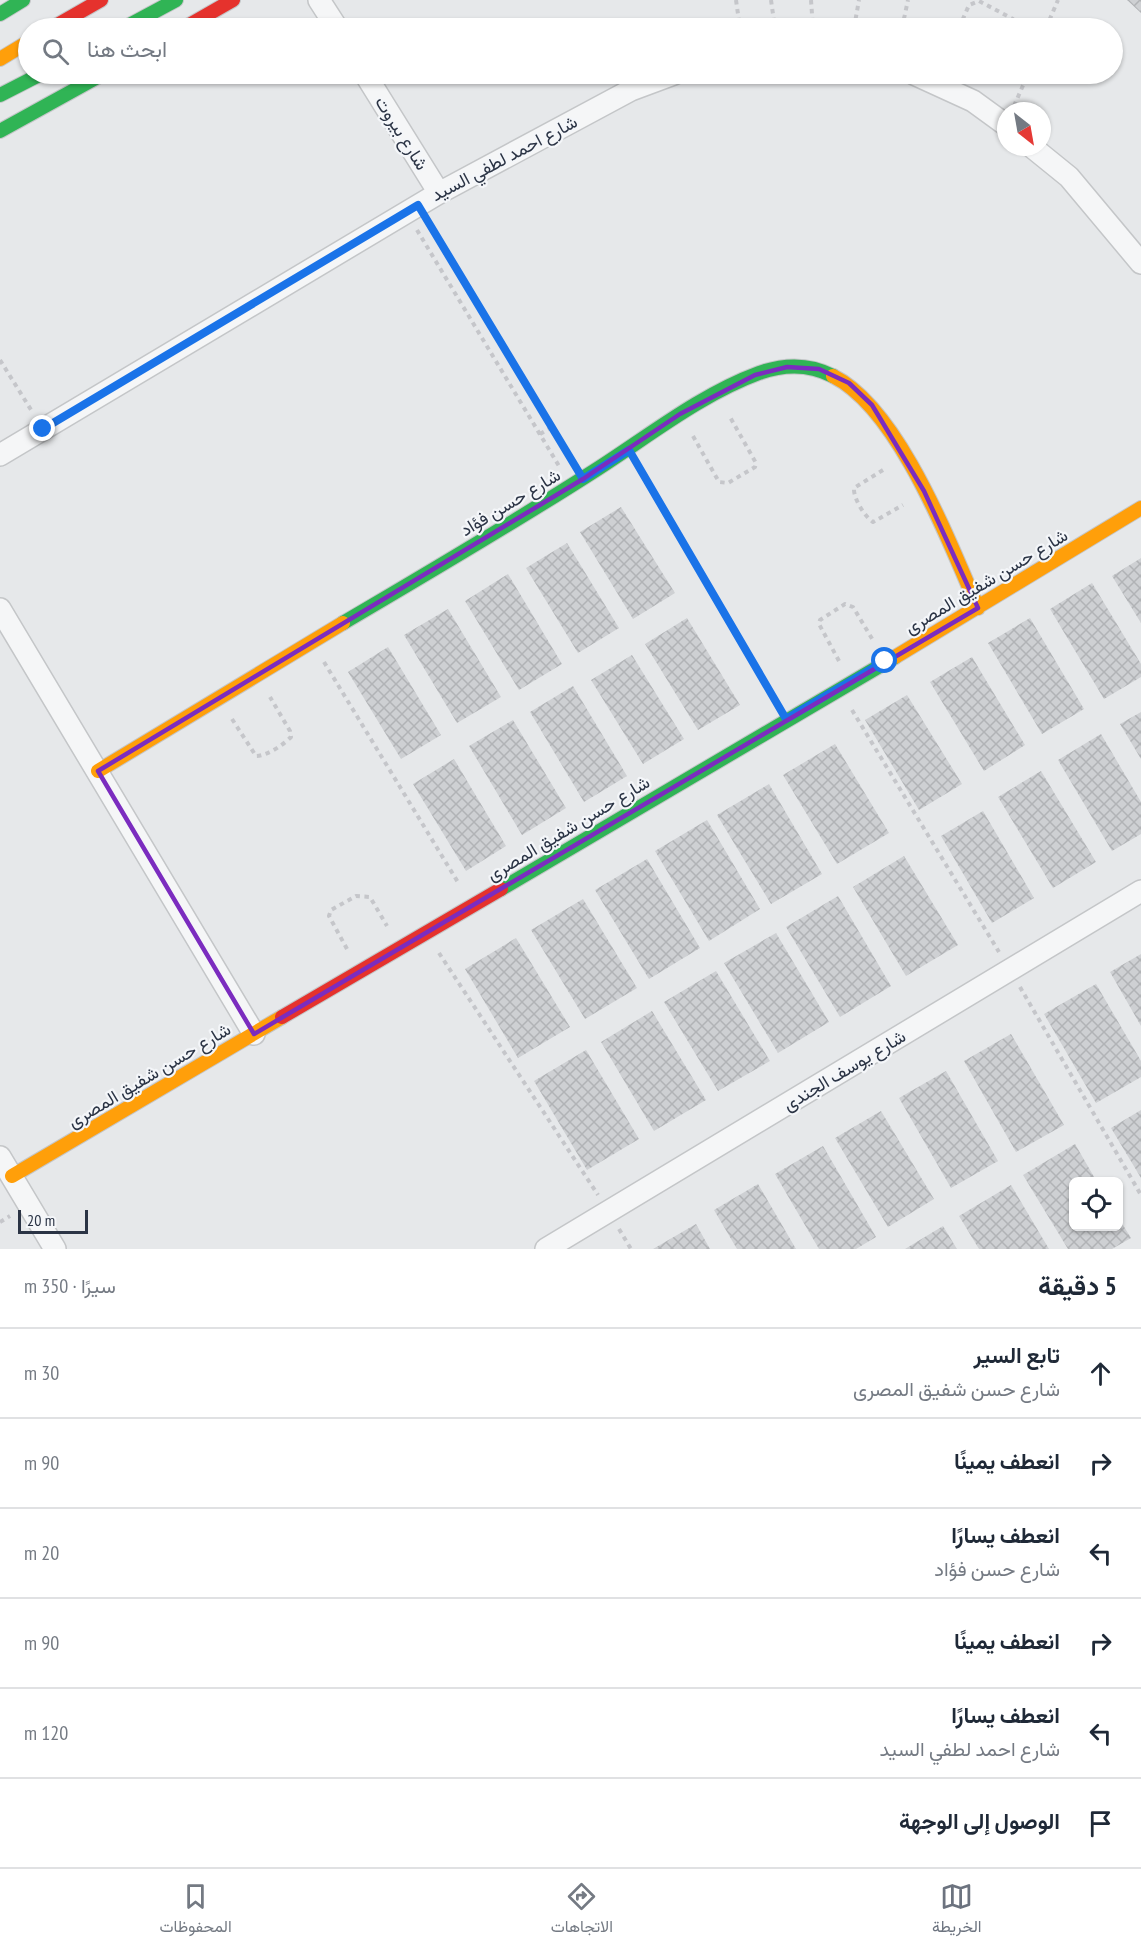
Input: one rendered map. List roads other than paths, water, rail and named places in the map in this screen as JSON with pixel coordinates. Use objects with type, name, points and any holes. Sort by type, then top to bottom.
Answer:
[{"type":"street","points":[[0,14],[23,0]]},
{"type":"street","points":[[70,18],[101,0]]},
{"type":"street","points":[[143,18],[176,0]]},
{"type":"street","points":[[202,18],[233,0]]},
{"type":"street","points":[[319,0],[331,18]]},
{"type":"street","points":[[0,59],[18,48]]},
{"type":"street","points":[[0,95],[21,84]]},
{"type":"street","points":[[0,130],[85,84]]},
{"type":"street","name":"شارع بيروت","points":[[371,84],[439,193]]},
{"type":"street","name":"شارع احمد لطفي السيد","points":[[0,455],[412,208],[631,90],[647,84]]},
{"type":"street","points":[[936,84],[973,101],[997,118]]},
{"type":"street","points":[[1043,156],[1069,177],[1141,262]]},
{"type":"street","name":"شارع حسن فؤاد","points":[[98,771],[577,483],[680,414],[755,375],[787,367],[819,369],[849,383],[872,405],[924,491],[978,608]]},
{"type":"street","name":"شارع حسن شفيق المصرى","points":[[12,1176],[978,608],[1141,508]]},
{"type":"street","points":[[0,609],[254,1034]]},
{"type":"street","name":"شارع يوسف الجندى","points":[[546,1249],[1141,891]]},
{"type":"street","points":[[0,1157],[55,1249]]}]
